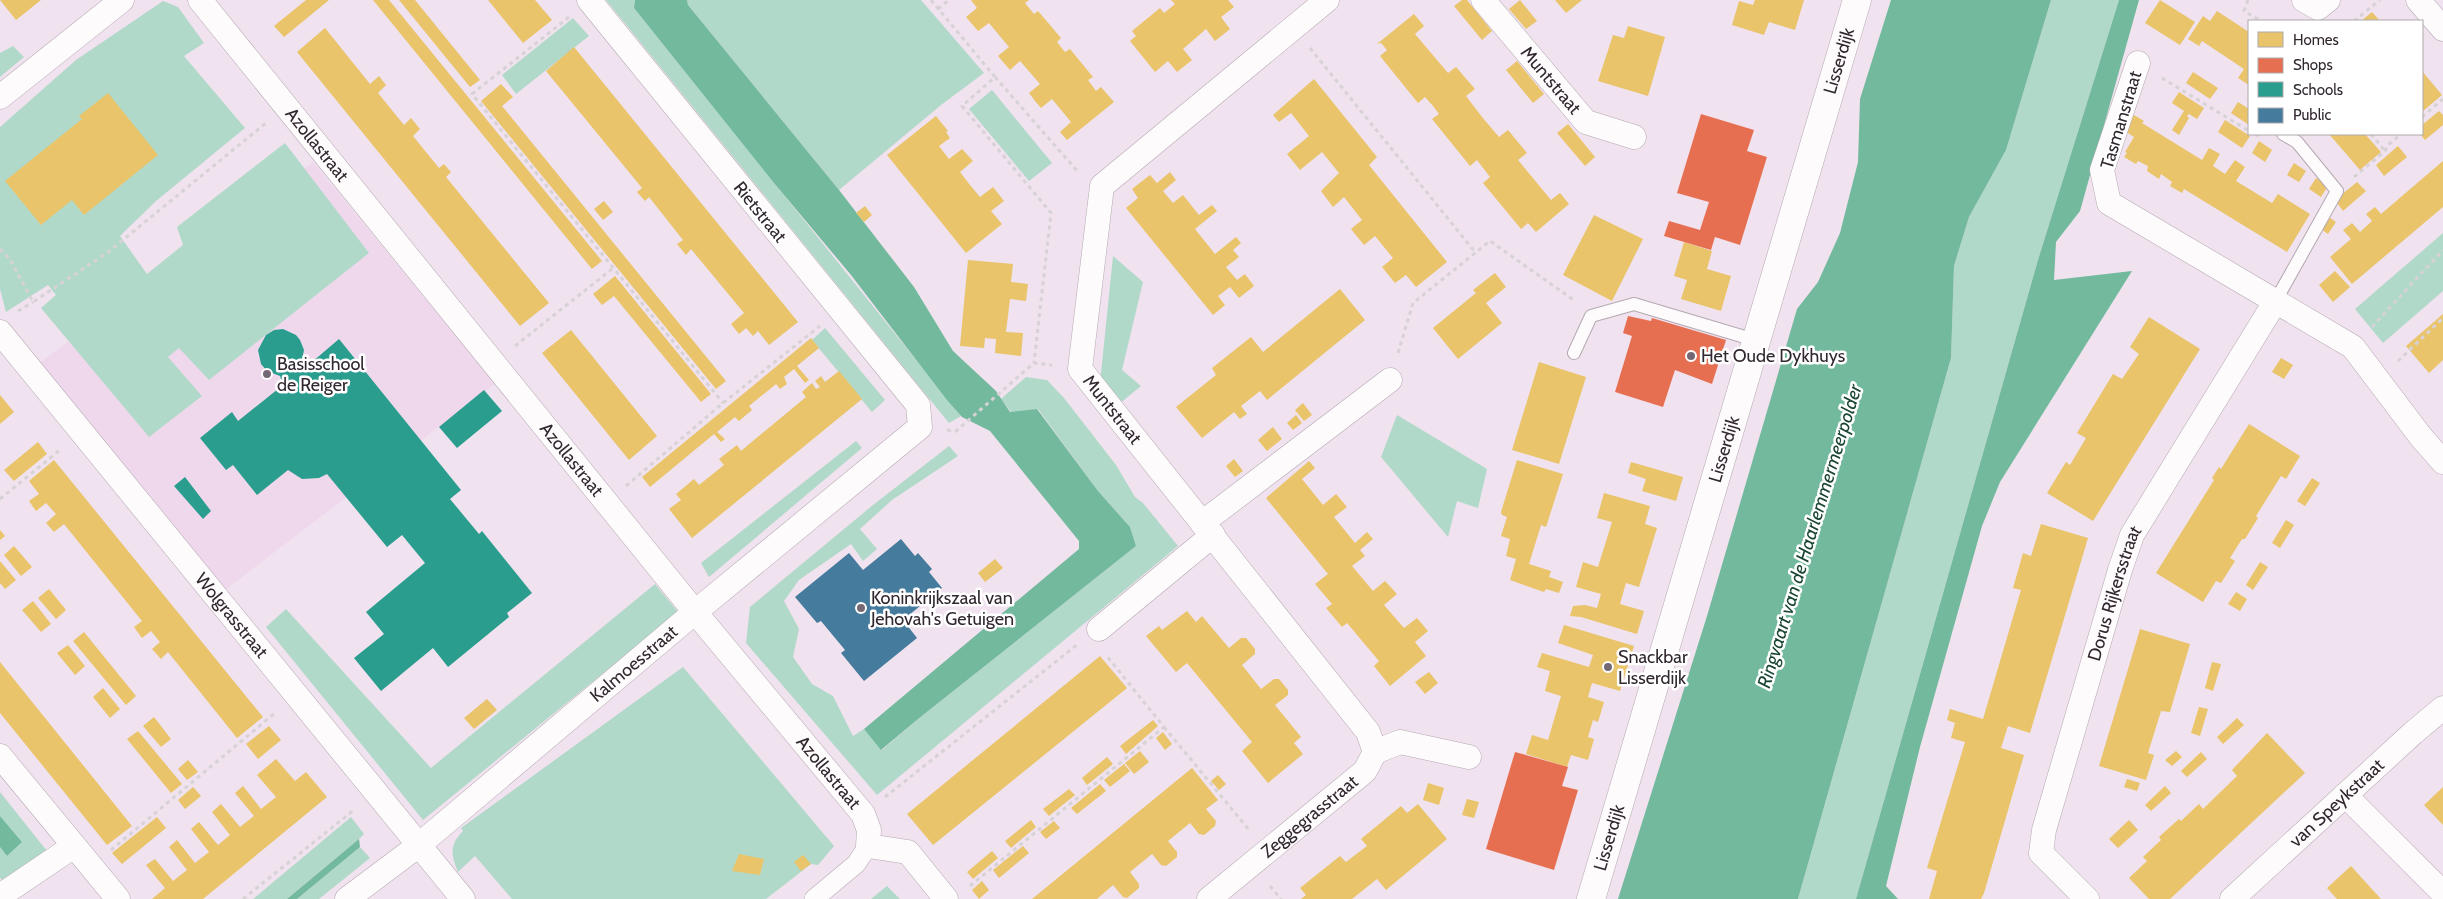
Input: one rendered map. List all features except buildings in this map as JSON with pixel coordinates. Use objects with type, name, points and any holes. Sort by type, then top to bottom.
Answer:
[{"type":"street","points":[[0,96],[122,0]]},
{"type":"street","name":"Azollastraat","points":[[200,0],[695,612],[863,814],[868,830],[868,846]]},
{"type":"street","name":"Rietstraat","points":[[590,0],[918,405],[920,427]]},
{"type":"street","name":"Muntstraat","points":[[1483,0],[1586,122],[1634,137]]},
{"type":"street","name":"Lisserdijk","points":[[1591,899],[1857,0]]},
{"type":"street","points":[[2304,0],[2318,8],[2328,0]]},
{"type":"street","points":[[2418,0],[2443,29]]},
{"type":"street","points":[[1102,186],[1294,28],[1314,4]]},
{"type":"street","name":"Tasmanstraat","points":[[2138,63],[2102,170],[2109,203],[2353,348],[2443,462]]},
{"type":"street","name":"Muntstraat","points":[[1102,186],[1080,369],[1368,732],[1375,752]]},
{"type":"street","name":"Dorus Rijkersstraat","points":[[2087,899],[2041,853],[2044,830],[2120,570],[2132,534],[2275,302]]},
{"type":"street","name":"Wolgrasstraat","points":[[0,332],[462,899]]},
{"type":"street","points":[[1094,632],[1208,529],[1390,380]]},
{"type":"street","name":"Kalmoesstraat","points":[[347,899],[419,845],[695,612],[920,427]]},
{"type":"street","name":"van Speykstraat","points":[[2232,899],[2443,708]]},
{"type":"street","points":[[1375,752],[1400,742],[1469,757]]},
{"type":"street","name":"Zeggegrasstraat","points":[[1209,899],[1365,771],[1375,752]]},
{"type":"street","points":[[0,756],[118,899]]},
{"type":"street","points":[[2345,795],[2443,893]]},
{"type":"street","points":[[0,896],[74,846]]},
{"type":"street","points":[[814,899],[856,864],[868,846],[908,852],[946,899]]},
{"type":"lane","points":[[2275,302],[2337,191],[2296,142],[2286,135]]},
{"type":"lane","points":[[1574,353],[1590,316],[1634,304],[1755,340]]},
{"type":"path","points":[[590,0],[472,94],[723,403]]},
{"type":"path","points":[[931,0],[995,78],[1082,176],[1102,186]]},
{"type":"path","points":[[938,9],[949,0]]},
{"type":"path","points":[[2248,0],[2244,11],[2259,20]]},
{"type":"path","points":[[2355,20],[2380,0]]},
{"type":"path","points":[[1294,28],[1475,252]]},
{"type":"path","name":"Tasmanstraat","points":[[2138,63],[2248,129]]},
{"type":"path","points":[[956,431],[1034,363],[1051,214],[962,106],[995,78]]},
{"type":"path","points":[[2423,116],[2443,99]]},
{"type":"path","points":[[0,249],[10,260],[32,302],[107,254],[286,107]]},
{"type":"path","points":[[2372,135],[2385,151]]},
{"type":"path","points":[[2337,191],[2385,151],[2388,145],[2400,135]]},
{"type":"path","points":[[1390,380],[1412,303],[1490,241],[1594,315]]},
{"type":"path","points":[[2353,348],[2443,250]]},
{"type":"path","points":[[494,363],[612,268]]},
{"type":"path","points":[[607,502],[723,403],[840,310]]},
{"type":"path","points":[[2378,381],[2443,318]]},
{"type":"path","points":[[0,499],[82,432]]},
{"type":"path","points":[[863,814],[1094,632],[1164,727],[1267,852]]},
{"type":"path","points":[[91,867],[297,695]]},
{"type":"path","points":[[969,887],[1164,727]]},
{"type":"path","points":[[242,899],[376,792]]},
{"type":"shaded area","points":[[606,0],[635,0],[634,8],[961,416],[949,423]]},
{"type":"shaded area","points":[[687,0],[921,0],[984,73],[941,105],[839,190],[688,5]]},
{"type":"shaded area","points":[[2051,0],[2119,0],[2038,260],[1856,899],[1798,899],[1951,358],[1954,266],[1969,217],[2006,150]]},
{"type":"shaded area","points":[[163,1],[178,7],[204,43],[184,56],[245,128],[156,201],[120,236],[147,274],[183,245],[177,227],[285,143],[369,253],[209,380],[179,348],[168,357],[202,396],[149,437],[41,308],[56,295],[48,285],[6,312],[0,289],[0,127],[76,60]]},
{"type":"shaded area","points":[[573,18],[589,36],[516,94],[502,75]]},
{"type":"shaded area","points":[[13,46],[24,57],[0,77],[0,53]]},
{"type":"shaded area","points":[[992,90],[1052,163],[1029,181],[969,109]]},
{"type":"shaded area","name":"Basisschool de Reiger","points":[[313,162],[495,384],[225,590],[39,363]]},
{"type":"shaded area","points":[[2443,233],[2443,291],[2383,343],[2355,309]]},
{"type":"shaded area","points":[[1113,256],[1143,282],[1122,370],[1141,386],[1118,405],[1100,383]]},
{"type":"shaded area","points":[[825,328],[885,400],[872,412],[812,340]]},
{"type":"shaded area","points":[[1026,377],[1047,380],[1064,398],[1116,465],[1135,497],[1143,503],[1178,546],[877,795],[746,643],[750,607],[873,505],[949,446],[958,456],[892,500],[860,529],[877,549],[863,561],[851,544],[799,580],[784,601],[799,629],[793,657],[812,684],[833,696],[853,736],[864,729],[882,750],[918,719],[1136,546],[1130,527],[1098,491],[1038,409],[1011,412],[1001,399]]},
{"type":"shaded area","points":[[1397,415],[1487,469],[1478,508],[1457,501],[1448,537],[1381,457]]},
{"type":"shaded area","points":[[856,441],[862,448],[709,577],[701,563]]},
{"type":"shaded area","points":[[655,584],[678,612],[423,820],[266,627],[286,609],[431,768]]},
{"type":"shaded area","points":[[683,667],[834,846],[818,865],[811,864],[766,899],[512,899],[475,856],[458,872],[453,855],[453,846],[463,831],[461,828]]},
{"type":"shaded area","points":[[0,792],[47,851],[4,882],[0,878],[0,847],[7,856],[22,842],[0,816]]},
{"type":"shaded area","points":[[351,817],[364,834],[359,839],[287,899],[253,899]]},
{"type":"shaded area","points":[[360,847],[370,858],[319,899],[297,899]]},
{"type":"shaded area","points":[[887,886],[900,899],[871,899]]},
{"type":"water","points":[[635,0],[687,0],[688,5],[839,190],[914,287],[953,351],[996,391],[1010,412],[1037,409],[1098,491],[1130,527],[1136,546],[881,750],[864,729],[1079,549],[1079,541],[990,431],[962,417],[947,400],[851,275],[774,183],[634,8]]},
{"type":"water","name":"Ringvaart van de Haarlemmermeerpolder","points":[[1891,0],[2051,0],[2006,150],[1969,217],[1954,266],[1951,358],[1798,899],[1618,899],[1707,616],[1797,309],[1818,282],[1840,233],[1858,162],[1860,99]]},
{"type":"water","points":[[2119,0],[2139,0],[2080,211],[2056,242],[2054,280],[2132,271],[2000,482],[1982,526],[1920,747],[1886,886],[1898,899],[1856,899],[2038,260]]},
{"type":"water","points":[[0,816],[22,842],[7,856],[0,847]]},
{"type":"water","points":[[359,839],[360,847],[297,899],[287,899]]},
{"type":"place","name":"Het Oude Dykhuys","points":[[1691,356]]},
{"type":"place","name":"Basisschool de Reiger","points":[[267,374]]},
{"type":"place","name":"Koninkrijkszaal van Jehovah's Getuigen","points":[[861,608]]},
{"type":"place","name":"Snackbar Lisserdijk","points":[[1608,667]]}]
